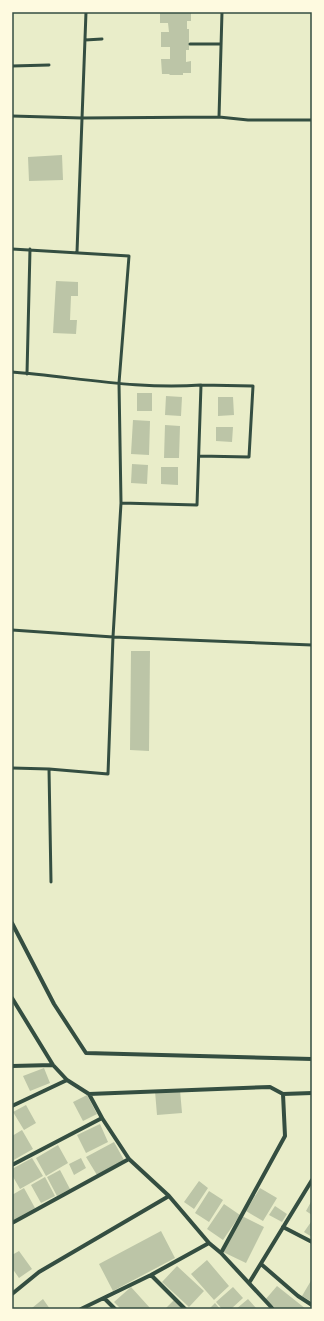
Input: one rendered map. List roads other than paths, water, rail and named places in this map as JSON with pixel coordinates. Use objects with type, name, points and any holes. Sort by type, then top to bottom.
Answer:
[{"type":"street","points":[[12,923],[54,1004],[86,1053],[312,1059]]},
{"type":"street","points":[[13,1001],[53,1065],[67,1080],[89,1094],[102,1118],[129,1159],[169,1196],[209,1243],[221,1253],[273,1309]]},
{"type":"street","points":[[12,1066],[53,1065]]},
{"type":"street","points":[[12,1106],[67,1080]]},
{"type":"street","points":[[89,1094],[270,1086],[283,1094],[312,1093]]},
{"type":"street","points":[[221,1253],[285,1136],[283,1094]]},
{"type":"street","points":[[12,1164],[102,1118]]},
{"type":"street","points":[[12,1223],[129,1159]]},
{"type":"street","points":[[249,1283],[312,1180]]},
{"type":"street","points":[[12,1294],[39,1272],[169,1196]]},
{"type":"street","points":[[283,1227],[312,1242]]},
{"type":"street","points":[[81,1309],[152,1275],[209,1243]]},
{"type":"street","points":[[261,1264],[298,1296],[312,1305]]},
{"type":"street","points":[[152,1275],[185,1309]]},
{"type":"street","points":[[104,1298],[115,1309]]},
{"type":"lane","points":[[77,252],[86,12]]},
{"type":"lane","points":[[219,118],[222,12]]},
{"type":"lane","points":[[85,40],[102,39]]},
{"type":"lane","points":[[190,44],[221,44]]},
{"type":"lane","points":[[12,66],[49,66]]},
{"type":"lane","points":[[12,116],[312,120]]},
{"type":"lane","points":[[12,249],[129,256],[119,383],[121,503],[113,637],[108,774],[49,769],[12,768]]},
{"type":"lane","points":[[27,374],[30,249]]},
{"type":"lane","points":[[12,372],[175,387],[253,386],[249,457],[200,456]]},
{"type":"lane","points":[[121,503],[196,505],[200,456],[202,386]]},
{"type":"lane","points":[[12,630],[113,637],[312,645]]},
{"type":"lane","points":[[49,769],[51,882]]}]
